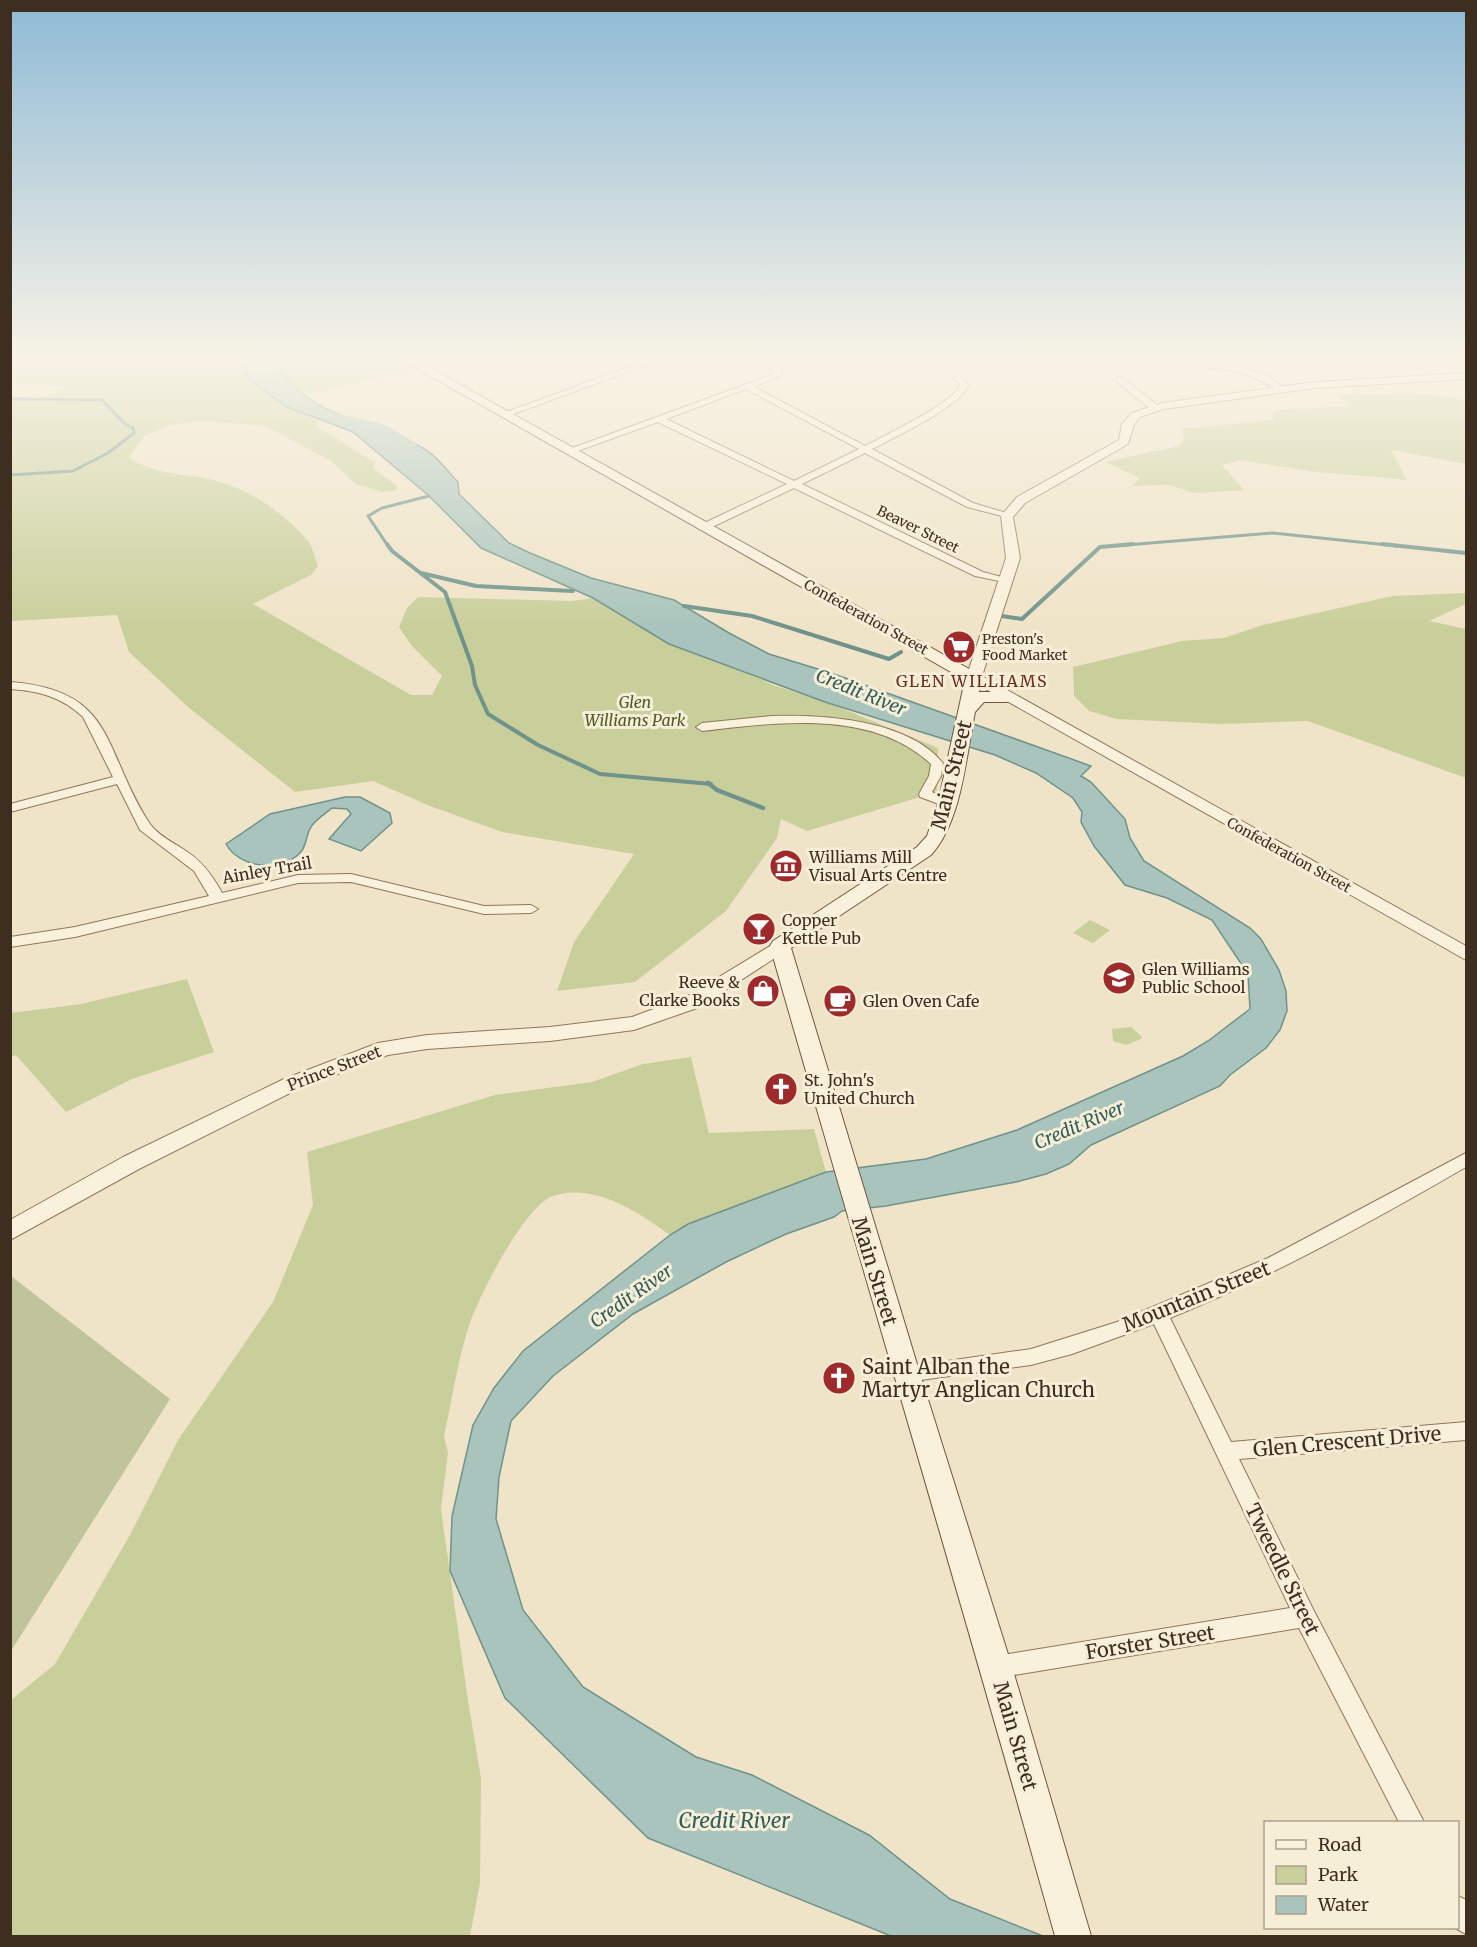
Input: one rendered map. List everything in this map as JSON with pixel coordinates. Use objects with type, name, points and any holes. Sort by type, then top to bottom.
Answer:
[{"type":"main road","name":"Confederation Street","points":[[562,447],[974,678]]},
{"type":"main road","name":"Main Street","points":[[974,678],[947,803],[936,838],[924,851],[780,946],[1071,1925]]},
{"type":"main road","points":[[965,716],[979,697],[1007,697]]},
{"type":"street","points":[[569,451],[581,447]]},
{"type":"street","name":"Beaver Street","points":[[716,447],[979,574],[1005,582]]},
{"type":"street","points":[[860,447],[970,505],[1008,516]]},
{"type":"street","points":[[704,526],[795,485],[868,447]]},
{"type":"street","points":[[974,678],[1013,558],[1007,525],[1008,516],[1021,500],[1115,447]]},
{"type":"street","name":"Confederation Street","points":[[974,678],[1467,954]]},
{"type":"street","points":[[10,685],[54,690],[78,705],[88,715],[145,827],[155,838],[200,869],[217,897]]},
{"type":"street","points":[[702,727],[821,719],[884,732],[928,751],[937,763],[935,776],[925,794],[947,803]]},
{"type":"street","points":[[10,808],[120,778]]},
{"type":"street","name":"Ainley Trail","points":[[10,942],[75,932],[298,879],[351,878],[484,910],[531,909]]},
{"type":"street","name":"Prince Street","points":[[10,1231],[131,1163],[291,1084],[385,1048],[427,1042],[550,1034],[634,1023],[693,1002],[780,946]]},
{"type":"street","name":"Mountain Street","points":[[906,1374],[1021,1359],[1071,1347],[1290,1257],[1364,1219],[1467,1159]]},
{"type":"street","name":"Tweedle Street","points":[[1158,1313],[1227,1451],[1305,1616],[1411,1821]]},
{"type":"street","name":"Glen Crescent Drive","points":[[1227,1451],[1467,1431]]},
{"type":"street","name":"Forster Street","points":[[996,1667],[1305,1616]]},
{"type":"green space","name":"Glen Williams Park","points":[[10,447],[137,447],[129,458],[138,463],[156,470],[218,481],[233,486],[261,500],[286,519],[310,543],[318,566],[311,575],[253,604],[411,695],[432,695],[442,676],[411,645],[399,627],[407,608],[418,597],[571,601],[593,598],[669,644],[712,656],[773,685],[829,703],[938,748],[937,792],[807,831],[781,819],[777,838],[726,911],[635,982],[557,991],[574,942],[634,854],[502,832],[430,806],[373,781],[295,792],[188,707],[129,652],[117,615],[11,621]]},
{"type":"green space","points":[[304,447],[350,447],[375,462],[373,468],[398,487],[395,491],[383,492],[356,484],[331,461]]},
{"type":"green space","points":[[1175,447],[1466,447],[1466,464],[1391,450],[1407,480],[1309,471],[1241,460],[1222,465],[1244,490],[1193,493],[1170,485],[1132,486],[1140,478],[1105,462]]},
{"type":"green space","points":[[1466,593],[1466,604],[1429,621],[1466,629],[1466,778],[1308,721],[1222,724],[1117,719],[1089,711],[1074,696],[1073,667],[1182,641],[1224,638],[1263,625],[1392,596]]},
{"type":"green space","points":[[1090,920],[1110,930],[1093,943],[1073,933]]},
{"type":"green space","points":[[187,979],[214,1052],[132,1079],[66,1112],[16,1055],[11,1057],[11,1013],[81,1004]]},
{"type":"green space","points":[[1131,1027],[1142,1037],[1141,1039],[1126,1045],[1113,1041],[1112,1029]]},
{"type":"green space","points":[[691,1057],[709,1133],[814,1129],[826,1172],[688,1224],[670,1235],[630,1209],[600,1196],[568,1193],[553,1196],[541,1203],[516,1235],[481,1297],[464,1342],[444,1436],[448,1453],[441,1509],[481,1778],[480,1883],[470,1936],[11,1936],[11,1700],[55,1664],[130,1535],[178,1440],[273,1302],[313,1205],[307,1152],[495,1095],[592,1082],[643,1064]]},
{"type":"green space","points":[[11,1276],[170,1399],[11,1651]]},
{"type":"water","name":"Credit River","points":[[371,447],[419,447],[430,453],[458,482],[459,494],[509,543],[530,553],[591,578],[674,600],[769,654],[834,674],[1091,766],[1081,776],[1091,782],[1125,819],[1130,838],[1144,861],[1250,928],[1261,939],[1279,970],[1286,991],[1287,1011],[1280,1030],[1266,1048],[1230,1075],[1220,1086],[1091,1145],[1069,1164],[1046,1174],[1016,1182],[886,1206],[842,1211],[834,1217],[786,1234],[726,1262],[633,1314],[553,1376],[511,1421],[499,1477],[496,1519],[523,1610],[583,1687],[696,1757],[752,1775],[869,1835],[950,1899],[1043,1936],[891,1936],[648,1838],[505,1698],[450,1571],[452,1516],[473,1425],[494,1388],[523,1351],[670,1235],[688,1224],[826,1172],[926,1159],[1017,1130],[1183,1056],[1208,1041],[1250,1009],[1248,974],[1212,920],[1167,898],[1125,885],[1094,846],[1081,822],[1082,812],[1073,798],[1036,773],[995,755],[825,702],[669,644],[593,598],[481,548],[429,496]]},
{"type":"water","points":[[345,797],[360,797],[390,813],[392,823],[361,851],[329,839],[351,814],[347,809],[332,808],[313,824],[300,853],[282,863],[261,865],[251,863],[241,859],[226,844],[270,814]]},
{"type":"waterway","points":[[10,475],[73,471],[116,447]]},
{"type":"waterway","points":[[388,546],[368,516],[382,508],[429,496]]},
{"type":"waterway","points":[[1114,546],[1273,533],[1397,546]]},
{"type":"waterway","points":[[387,544],[392,551],[445,592],[472,666],[475,685],[488,714],[538,745],[600,774],[709,784]]},
{"type":"waterway","points":[[1002,616],[1022,619],[1100,547],[1133,544]]},
{"type":"waterway","points":[[1382,544],[1466,553]]},
{"type":"waterway","points":[[421,573],[476,586],[573,591]]},
{"type":"waterway","points":[[684,606],[752,616],[889,659],[901,652]]},
{"type":"waterway","points":[[709,784],[717,790],[763,808]]},
{"type":"place","name":"Preston's Food Market","points":[[959,647]]},
{"type":"place","name":"Williams Mill Visual Arts Centre","points":[[786,866]]},
{"type":"place","name":"Copper Kettle Pub","points":[[759,929]]},
{"type":"place","name":"Glen Williams Public School","points":[[1119,978]]},
{"type":"place","name":"Reeve & Clarke Books","points":[[763,991]]},
{"type":"place","name":"Glen Oven Cafe","points":[[840,1001]]},
{"type":"place","name":"St. John's United Church","points":[[781,1089]]},
{"type":"place","name":"Saint Alban the Martyr Anglican Church","points":[[839,1378]]},
{"type":"district","name":"GLEN WILLIAMS","points":[[972,681]]}]
